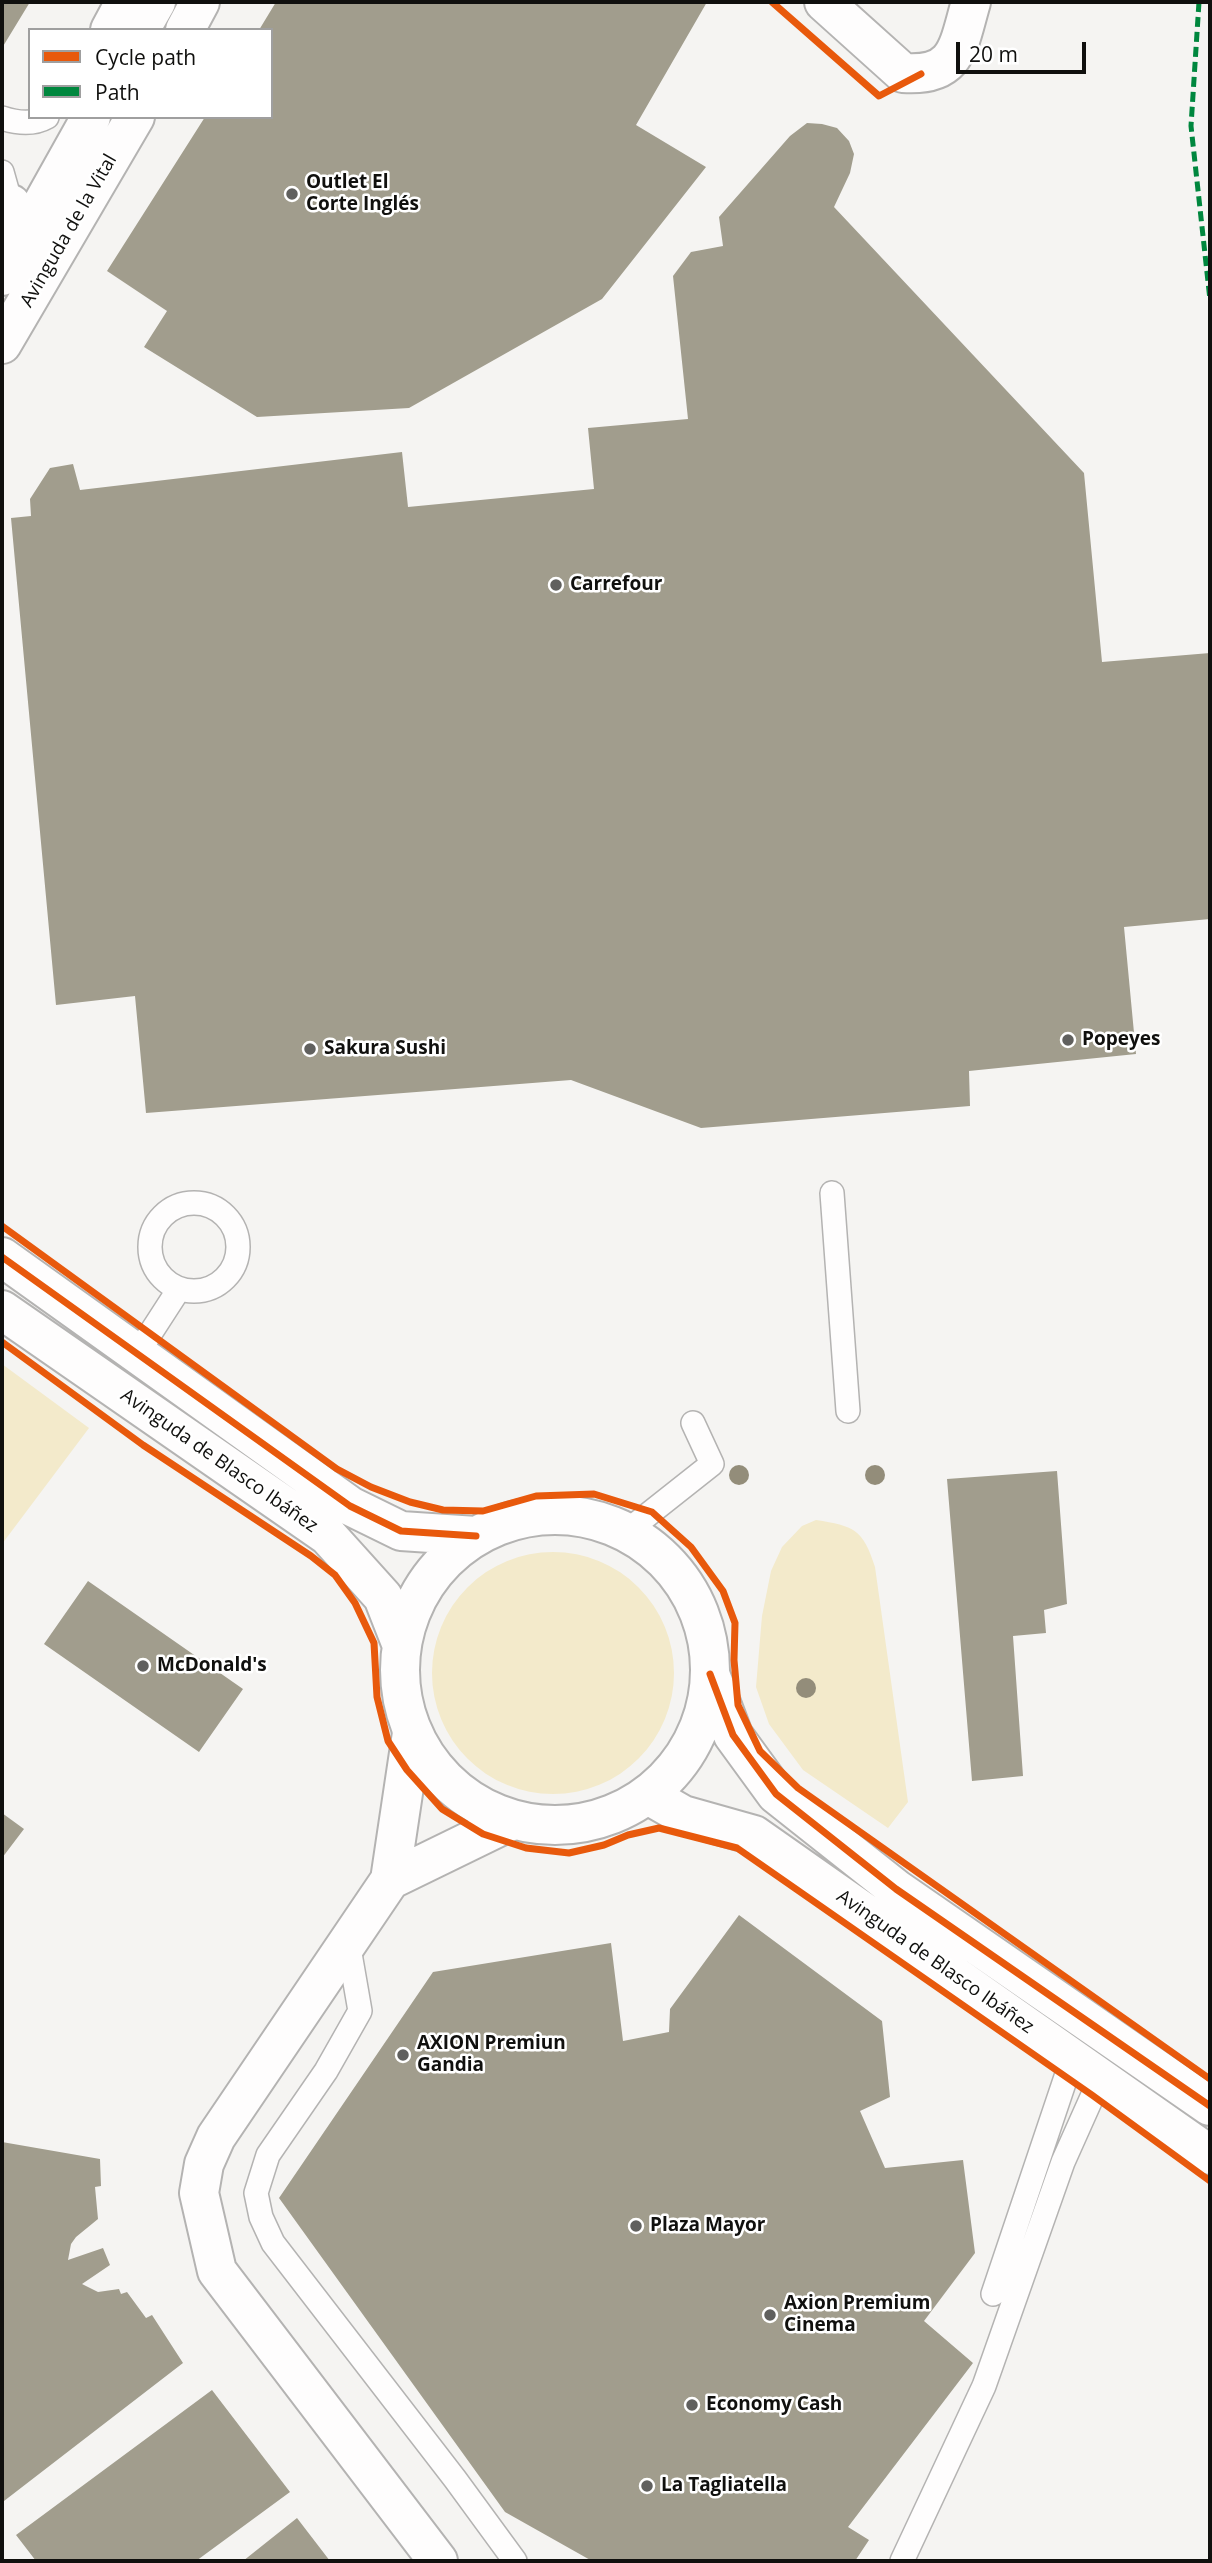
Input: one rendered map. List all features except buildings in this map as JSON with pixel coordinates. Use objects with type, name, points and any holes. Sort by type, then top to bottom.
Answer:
[{"type":"main road","points":[[111,28],[125,2]]},
{"type":"main road","points":[[141,28],[156,2]]},
{"type":"main road","points":[[185,28],[200,2]]},
{"type":"main road","points":[[824,2],[903,73],[921,74],[936,71],[954,55],[971,2]]},
{"type":"main road","name":"Avinguda de la Vital","points":[[5,232],[90,119]]},
{"type":"main road","name":"Avinguda de la Vital","points":[[2,345],[134,119]]},
{"type":"main road","name":"Avinguda de Blasco Ibáñez","points":[[2,1257],[350,1506],[401,1531],[476,1536]]},
{"type":"main road","name":"Avinguda de Blasco Ibáñez","points":[[2,1310],[328,1536],[383,1597],[401,1643]]},
{"type":"main road","points":[[576,1517],[626,1532],[653,1549],[676,1572],[694,1600],[705,1630],[710,1674],[706,1709],[693,1741],[674,1770],[648,1795],[607,1816],[560,1825],[513,1819],[471,1801],[436,1771],[412,1733],[400,1688],[401,1643],[415,1600],[442,1563],[476,1536],[525,1518],[576,1517]]},
{"type":"main road","name":"Avinguda de Blasco Ibáñez","points":[[710,1674],[733,1735],[776,1794],[896,1889],[1210,2106]]},
{"type":"main road","points":[[412,1733],[390,1880],[216,2137],[204,2164],[199,2193],[217,2270],[438,2561]]},
{"type":"main road","name":"Avinguda de Blasco Ibáñez","points":[[648,1795],[682,1815],[754,1835],[1210,2155]]},
{"type":"main road","points":[[390,1880],[513,1819]]},
{"type":"lane","points":[[134,28],[156,2]]},
{"type":"lane","points":[[2,118],[12,122],[37,122],[43,119]]},
{"type":"lane","points":[[832,1193],[848,1411]]},
{"type":"lane","points":[[136,1354],[179,1289]]},
{"type":"lane","points":[[626,1532],[712,1464],[693,1423]]},
{"type":"lane","points":[[348,1942],[360,2011],[326,2071],[268,2155],[256,2193],[261,2217],[273,2243],[515,2561]]},
{"type":"lane","points":[[993,2294],[1066,2077],[1089,2068]]},
{"type":"lane","points":[[902,2561],[984,2386],[1063,2162],[1089,2068]]},
{"type":"shaded area","points":[[2,1364],[89,1428],[2,1544]]},
{"type":"shaded area","points":[[816,1520],[848,1527],[855,1532],[866,1544],[875,1567],[908,1802],[888,1828],[803,1770],[769,1724],[756,1687],[762,1616],[771,1571],[782,1547],[802,1526]]},
{"type":"shaded area","points":[[541,1552],[565,1552],[610,1566],[639,1587],[654,1606],[665,1627],[672,1649],[672,1697],[665,1719],[654,1740],[639,1759],[610,1780],[588,1789],[565,1794],[541,1794],[496,1780],[476,1767],[459,1750],[446,1730],[437,1708],[432,1685],[432,1661],[446,1616],[459,1596],[476,1579],[496,1566],[518,1557]]},
{"type":"marked path","points":[[1199,2],[1191,126],[1210,300]]},
{"type":"cycle path","points":[[772,2],[879,96],[921,74]]},
{"type":"cycle path","points":[[2,1226],[337,1469],[371,1487],[410,1502],[443,1510],[483,1511],[536,1496],[594,1494],[652,1512],[691,1547],[723,1591],[735,1623],[734,1660],[738,1705],[760,1751],[798,1788],[1210,2079]]},
{"type":"cycle path","points":[[2,1257],[350,1506],[401,1531],[476,1536]]},
{"type":"cycle path","points":[[2,1342],[143,1445],[311,1556],[335,1575],[355,1603],[374,1643],[377,1697],[388,1741],[407,1770],[442,1809],[483,1834],[526,1848],[569,1853],[659,1828],[737,1848],[1092,2095],[1210,2181]]},
{"type":"cycle path","points":[[710,1674],[733,1735],[776,1794],[896,1889],[1210,2106]]},
{"type":"place","name":"Outlet El Corte Inglés","points":[[292,194]]},
{"type":"place","name":"Carrefour","points":[[556,585]]},
{"type":"place","name":"Popeyes","points":[[1068,1040]]},
{"type":"place","name":"Sakura Sushi","points":[[310,1049]]},
{"type":"place","name":"McDonald's","points":[[143,1666]]},
{"type":"place","name":"AXION Premiun Gandia","points":[[403,2055]]},
{"type":"place","name":"Plaza Mayor","points":[[636,2226]]},
{"type":"place","name":"Axion Premium Cinema","points":[[770,2315]]},
{"type":"place","name":"Economy Cash","points":[[692,2405]]},
{"type":"place","name":"La Tagliatella","points":[[647,2486]]}]
